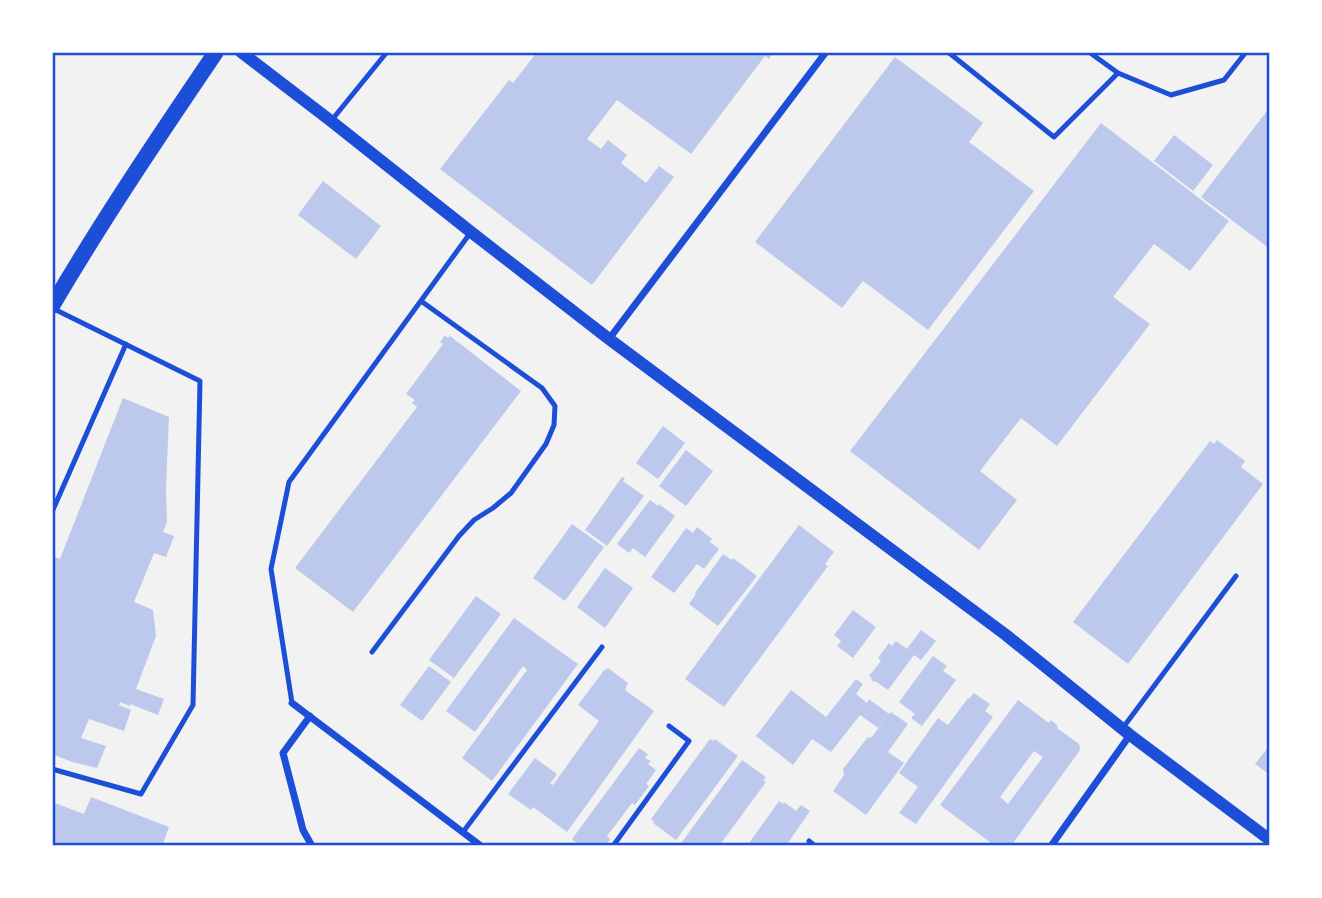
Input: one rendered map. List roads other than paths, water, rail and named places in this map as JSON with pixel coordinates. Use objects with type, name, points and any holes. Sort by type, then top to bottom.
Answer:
[{"type":"main road","points":[[52,307],[133,175],[216,52]]},
{"type":"street","points":[[242,52],[609,339],[1006,635],[1126,732],[1269,840]]},
{"type":"street","points":[[609,339],[826,52]]},
{"type":"street","points":[[292,703],[481,845]]},
{"type":"street","points":[[310,716],[283,753],[303,830],[312,845]]},
{"type":"street","points":[[1051,845],[1126,732]]},
{"type":"lane","points":[[331,121],[387,52]]},
{"type":"lane","points":[[948,52],[1054,137],[1118,73]]},
{"type":"lane","points":[[1089,52],[1118,73],[1171,95],[1224,80],[1246,52]]},
{"type":"lane","points":[[292,703],[271,569],[289,482],[471,232]]},
{"type":"lane","points":[[372,652],[459,536],[474,520],[510,493],[546,444],[554,425],[555,407],[542,388],[421,301]]},
{"type":"lane","points":[[52,307],[200,380],[193,705],[141,794],[52,769]]},
{"type":"lane","points":[[52,512],[125,344]]},
{"type":"lane","points":[[1126,732],[1236,576]]},
{"type":"lane","points":[[463,832],[602,647]]},
{"type":"lane","points":[[613,845],[690,741],[669,726]]},
{"type":"lane","points":[[809,841],[816,845]]}]
